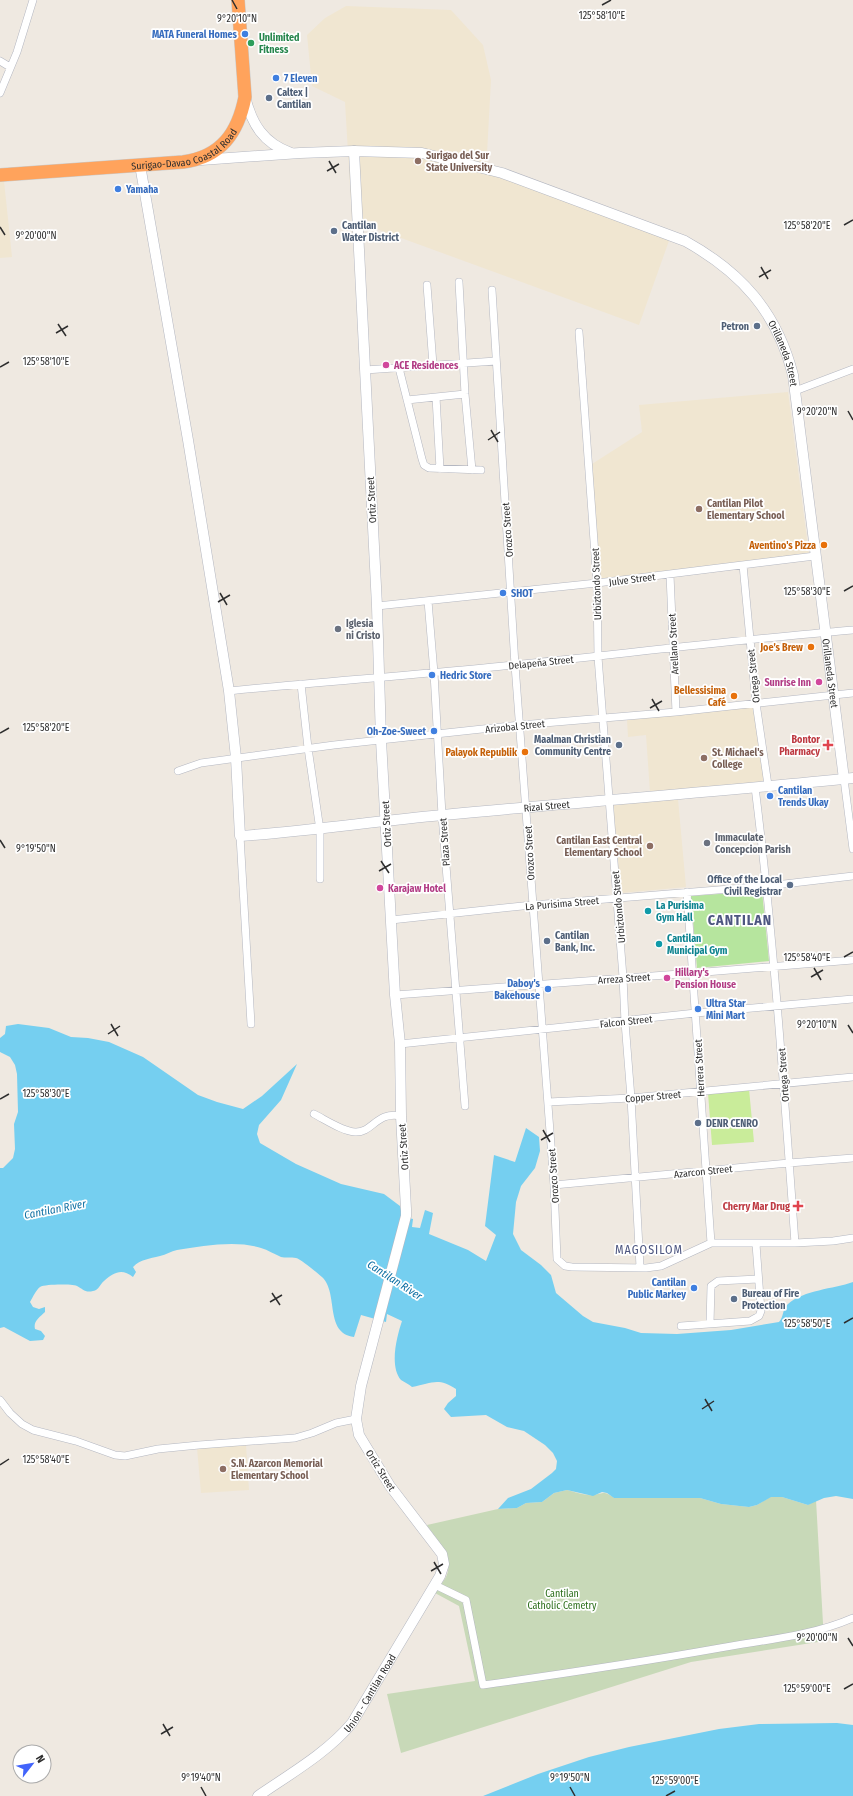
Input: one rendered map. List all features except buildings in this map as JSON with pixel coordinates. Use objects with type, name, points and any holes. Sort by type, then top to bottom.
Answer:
[{"type":"highway","name":"Surigao-Davao Coastal Road","points":[[0,175],[193,160],[212,152],[230,138],[239,119],[245,97],[238,0]]},
{"type":"street","points":[[0,93],[17,52],[33,0]]},
{"type":"street","points":[[0,61],[10,67]]},
{"type":"street","points":[[245,97],[251,118],[259,130],[276,146],[293,153]]},
{"type":"street","name":"Orillaneda Street","points":[[193,160],[293,153],[354,151],[422,153],[502,173],[685,241],[722,264],[738,278],[750,291],[768,316],[784,345],[793,375],[825,633],[848,778],[853,849]]},
{"type":"street","name":"Ortiz Street","points":[[354,151],[377,606],[381,740],[395,995],[400,1044],[401,1116],[406,1216],[362,1386],[356,1419],[360,1435],[390,1486],[440,1551],[444,1559]]},
{"type":"street","points":[[140,165],[229,691],[236,758],[251,1024]]},
{"type":"street","points":[[459,282],[465,394],[472,470]]},
{"type":"street","points":[[427,284],[433,366]]},
{"type":"street","name":"Orozco Street","points":[[492,290],[515,665],[554,1185],[557,1259],[565,1266],[572,1267],[640,1267]]},
{"type":"street","name":"Urbiztondo Street","points":[[579,332],[597,583],[598,657],[623,978],[636,1178],[640,1267]]},
{"type":"street","points":[[365,370],[496,361]]},
{"type":"street","points":[[399,368],[424,465],[429,468],[440,469],[481,470]]},
{"type":"street","points":[[795,391],[853,368]]},
{"type":"street","points":[[407,400],[465,394]]},
{"type":"street","points":[[436,397],[440,469]]},
{"type":"street","name":"Julve Street","points":[[377,606],[597,583],[815,556]]},
{"type":"street","name":"Ortega Street","points":[[743,565],[756,703],[768,785]]},
{"type":"street","name":"Arellano Street","points":[[670,574],[676,712]]},
{"type":"street","name":"Plaza Street","points":[[428,601],[434,673],[436,735],[458,1037],[465,1106]]},
{"type":"street","name":"Delapeña Street","points":[[229,691],[598,657],[750,639],[853,630]]},
{"type":"street","points":[[301,684],[308,748],[320,830],[320,878]]},
{"type":"street","name":"Arizobal Street","points":[[178,771],[201,763],[308,748],[520,725],[676,712],[853,693]]},
{"type":"street","name":"Rizal Street","points":[[240,836],[320,830],[442,815],[609,802],[848,778]]},
{"type":"street","name":"Ortega Street","points":[[755,787],[767,886],[778,1005],[795,1244]]},
{"type":"street","name":"La Purisima Street","points":[[391,920],[532,905],[767,886],[853,876]]},
{"type":"street","name":"Herrera Street","points":[[687,892],[711,1243]]},
{"type":"street","name":"Arreza Street","points":[[395,995],[853,960]]},
{"type":"street","name":"Falcon Street","points":[[400,1044],[542,1028],[625,1022],[696,1013],[853,999]]},
{"type":"street","name":"Copper Street","points":[[548,1102],[631,1098],[853,1077]]},
{"type":"street","points":[[314,1114],[349,1131],[356,1132],[363,1131],[375,1121],[388,1116],[401,1116]]},
{"type":"street","name":"Azarcon Street","points":[[554,1185],[853,1158]]},
{"type":"street","points":[[640,1267],[669,1264],[711,1243],[795,1244],[853,1238]]},
{"type":"street","points":[[681,1326],[750,1321],[759,1316],[761,1311],[756,1244]]},
{"type":"street","points":[[710,1324],[711,1286],[718,1281],[758,1279]]},
{"type":"street","points":[[0,1400],[10,1413],[22,1424],[34,1430],[76,1441],[115,1455],[125,1456],[158,1449],[296,1438],[312,1434],[336,1423],[356,1419]]},
{"type":"street","name":"Union - Cantilan Road","points":[[258,1796],[342,1735],[352,1723],[435,1585],[444,1568],[444,1559]]},
{"type":"street","points":[[435,1585],[466,1600],[483,1685],[767,1640],[816,1631],[838,1625],[853,1618]]},
{"type":"shaded area","name":"Surigao del Sur State University","points":[[346,6],[451,10],[483,45],[491,80],[486,172],[670,238],[639,325],[352,220],[345,102],[312,86],[307,35],[325,18]]},
{"type":"shaded area","points":[[0,181],[4,181],[12,257],[0,258]]},
{"type":"shaded area","name":"Cantilan Pilot Elementary School","points":[[788,392],[809,555],[600,580],[592,464],[642,432],[639,405]]},
{"type":"shaded area","name":"St. Michael's College","points":[[754,707],[764,780],[756,784],[650,792],[646,735],[628,737],[627,720]]},
{"type":"shaded area","name":"Cantilan East Central Elementary School","points":[[678,799],[686,887],[621,893],[613,805]]},
{"type":"shaded area","name":"S.N. Azarcon Memorial Elementary School","points":[[246,1445],[249,1490],[201,1493],[197,1448]]},
{"type":"green space","points":[[762,891],[769,961],[697,968],[691,896]]},
{"type":"green space","points":[[749,1089],[754,1142],[712,1145],[708,1093]]},
{"type":"green space","name":"Cantilan Catholic Cemetry","points":[[567,1490],[587,1495],[605,1493],[614,1498],[700,1498],[721,1504],[749,1507],[757,1505],[770,1497],[782,1497],[808,1505],[816,1500],[824,1641],[691,1662],[401,1753],[387,1694],[475,1681],[459,1606],[435,1593],[446,1577],[448,1563],[443,1549],[427,1525],[498,1509],[517,1508],[526,1503],[542,1502],[554,1493]]},
{"type":"water","name":"Cantilan River","points":[[18,1024],[49,1028],[71,1037],[88,1038],[109,1042],[143,1057],[198,1095],[243,1109],[262,1096],[297,1064],[281,1100],[259,1125],[257,1134],[260,1143],[296,1164],[341,1184],[384,1194],[400,1206],[402,1216],[413,1219],[412,1227],[420,1228],[425,1210],[433,1213],[429,1234],[468,1250],[486,1261],[496,1235],[485,1226],[494,1155],[515,1162],[526,1128],[539,1137],[540,1151],[535,1168],[521,1186],[516,1202],[513,1234],[521,1250],[541,1265],[551,1275],[556,1293],[583,1316],[593,1322],[625,1328],[641,1333],[677,1334],[731,1330],[779,1322],[786,1306],[795,1299],[810,1293],[853,1282],[853,1499],[836,1496],[824,1498],[808,1505],[782,1497],[771,1497],[757,1505],[749,1507],[721,1504],[700,1498],[614,1498],[607,1493],[602,1492],[593,1496],[567,1490],[554,1493],[542,1502],[526,1503],[517,1508],[498,1509],[508,1498],[531,1489],[556,1469],[557,1461],[553,1453],[545,1445],[524,1431],[507,1427],[486,1415],[451,1417],[444,1409],[456,1396],[456,1389],[450,1385],[439,1382],[412,1387],[401,1380],[397,1374],[395,1367],[395,1351],[402,1321],[387,1314],[386,1322],[361,1315],[354,1337],[345,1334],[339,1328],[335,1320],[330,1293],[327,1284],[322,1277],[298,1259],[281,1257],[264,1249],[251,1246],[241,1244],[219,1244],[175,1251],[139,1262],[133,1267],[136,1272],[133,1277],[122,1272],[115,1273],[93,1291],[86,1291],[77,1286],[70,1285],[43,1286],[40,1287],[30,1302],[33,1307],[39,1309],[45,1307],[45,1312],[37,1319],[35,1324],[35,1329],[41,1331],[45,1336],[43,1340],[30,1341],[4,1327],[0,1328],[0,1168],[3,1168],[13,1158],[15,1149],[14,1124],[18,1112],[17,1074],[15,1065],[10,1057],[0,1052],[0,1038],[5,1034],[6,1026]]},
{"type":"water","points":[[837,1723],[853,1725],[853,1796],[483,1796],[538,1774],[589,1757],[629,1747],[719,1729],[759,1724]]},
{"type":"place","name":"MATA Funeral Homes","points":[[245,34]]},
{"type":"place","name":"Unlimited Fitness","points":[[251,43]]},
{"type":"place","name":"7 Eleven","points":[[276,78]]},
{"type":"place","name":"Caltex | Cantilan","points":[[269,98]]},
{"type":"place","name":"Surigao del Sur State University","points":[[418,161]]},
{"type":"place","name":"Yamaha","points":[[118,189]]},
{"type":"place","name":"Cantilan Water District","points":[[334,231]]},
{"type":"place","name":"Petron","points":[[757,326]]},
{"type":"place","name":"ACE Residences","points":[[386,365]]},
{"type":"place","name":"Cantilan Pilot Elementary School","points":[[699,509]]},
{"type":"place","name":"Aventino's Pizza","points":[[824,545]]},
{"type":"place","name":"SHOT","points":[[503,593]]},
{"type":"place","name":"Iglesia ni Cristo","points":[[338,629]]},
{"type":"place","name":"Joe’s Brew","points":[[811,647]]},
{"type":"place","name":"Hedric Store","points":[[432,675]]},
{"type":"place","name":"Sunrise Inn","points":[[819,682]]},
{"type":"place","name":"Bellessisima Café","points":[[734,696]]},
{"type":"place","name":"Oh-Zoe-Sweet","points":[[434,731]]},
{"type":"place","name":"Maalman Christian Community Centre","points":[[619,745]]},
{"type":"place","name":"Bontor Pharmacy","points":[[828,745]]},
{"type":"place","name":"Palayok Republik","points":[[525,752]]},
{"type":"place","name":"St. Michael's College","points":[[704,758]]},
{"type":"place","name":"Cantilan Trends Ukay","points":[[770,796]]},
{"type":"place","name":"Immaculate Concepcion Parish","points":[[707,843]]},
{"type":"place","name":"Cantilan East Central Elementary School","points":[[650,846]]},
{"type":"place","name":"Office of the Local Civil Registrar","points":[[790,885]]},
{"type":"place","name":"Karajaw Hotel","points":[[380,888]]},
{"type":"place","name":"La Purisima Gym Hall","points":[[648,911]]},
{"type":"place","name":"Cantilan Bank, Inc.","points":[[547,941]]},
{"type":"place","name":"Cantilan Municipal Gym","points":[[659,944]]},
{"type":"place","name":"Hillary's Pension House","points":[[667,978]]},
{"type":"place","name":"Daboy's Bakehouse","points":[[548,989]]},
{"type":"place","name":"Ultra Star Mini Mart","points":[[698,1009]]},
{"type":"place","name":"DENR CENRO","points":[[698,1123]]},
{"type":"place","name":"Cherry Mar Drug","points":[[798,1206]]},
{"type":"place","name":"Cantilan Public Markey","points":[[694,1288]]},
{"type":"place","name":"Bureau of Fire Protection","points":[[734,1299]]},
{"type":"place","name":"S.N. Azarcon Memorial Elementary School","points":[[223,1469]]},
{"type":"district","name":"CANTILAN","points":[[740,920]]},
{"type":"district","name":"MAGOSILOM","points":[[649,1250]]}]
